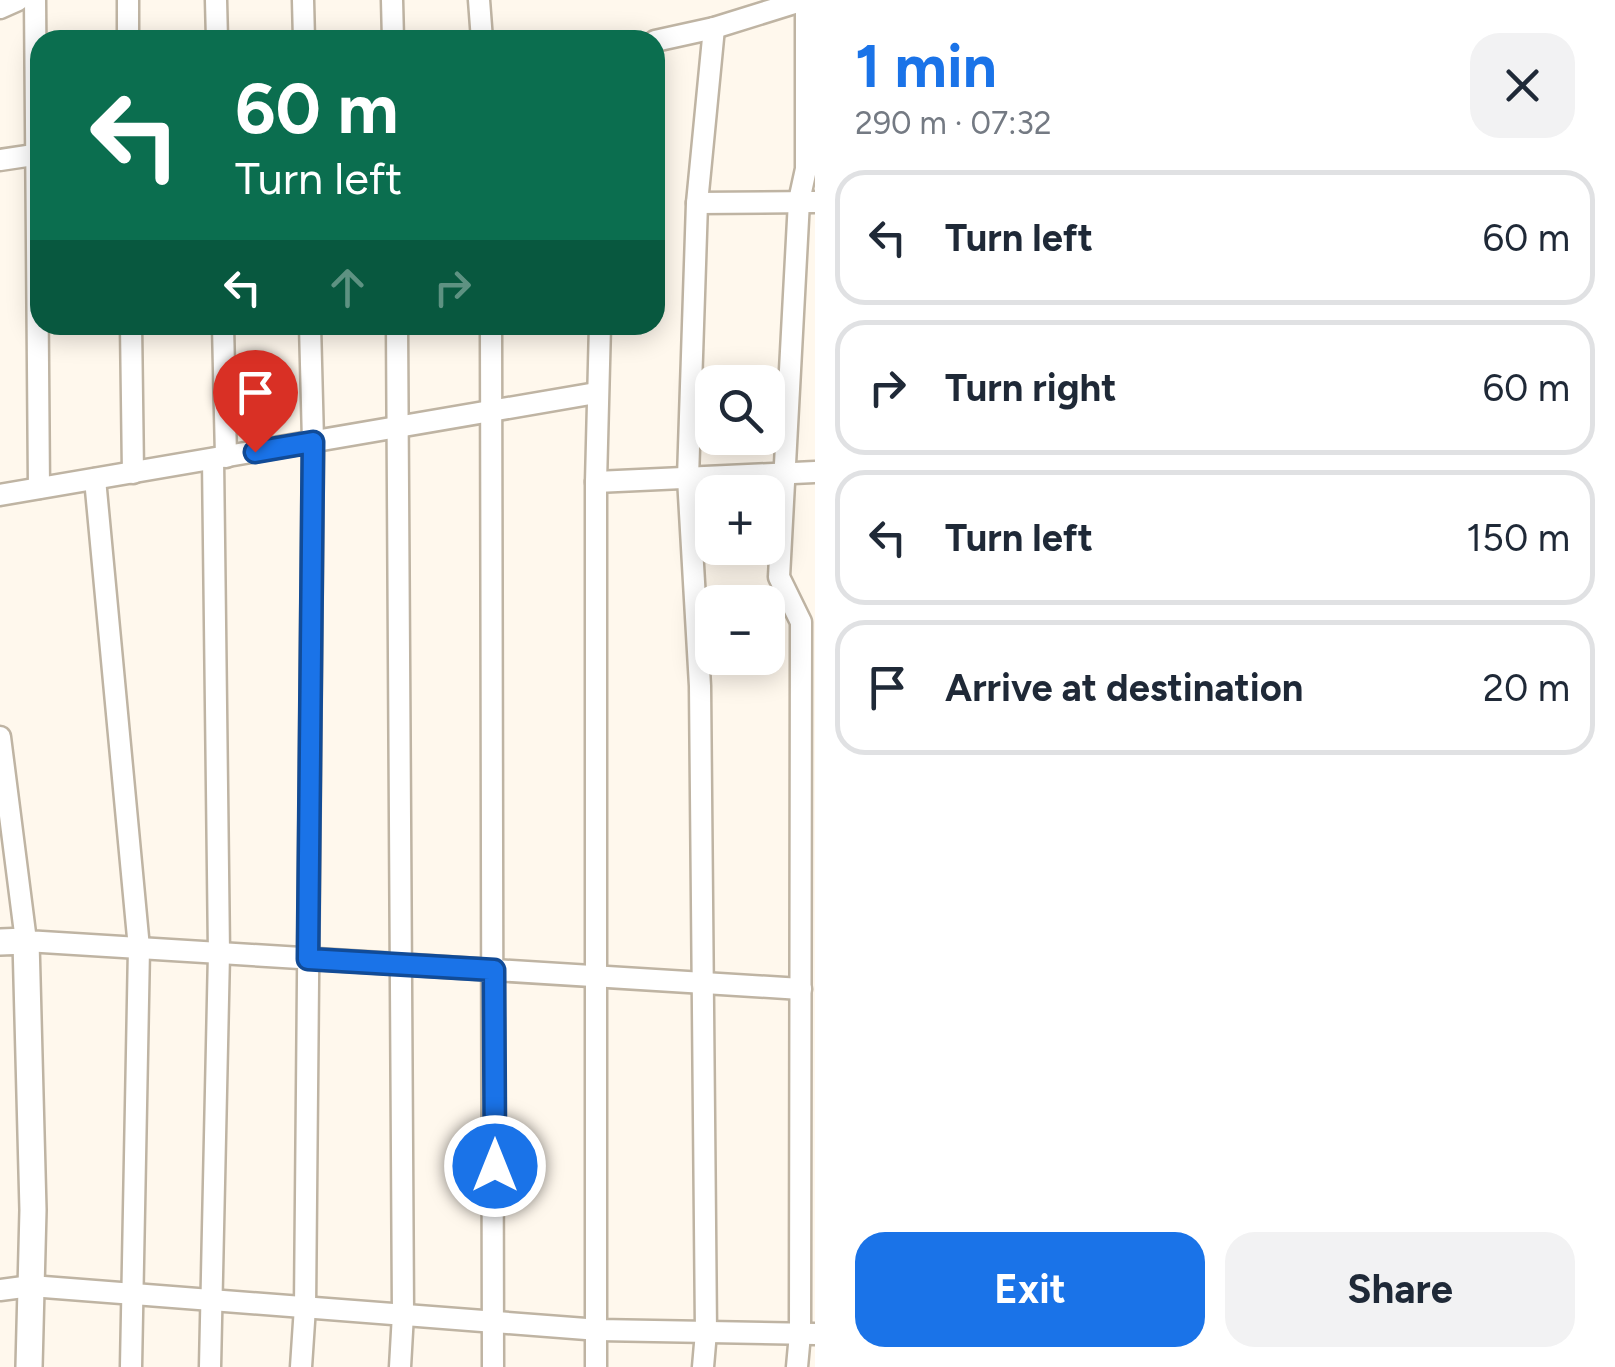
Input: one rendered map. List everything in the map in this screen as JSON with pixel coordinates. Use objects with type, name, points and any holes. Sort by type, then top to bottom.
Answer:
[{"type":"street","points":[[0,8],[18,0]]},
{"type":"street","points":[[35,0],[36,30]]},
{"type":"street","points":[[128,0],[128,30]]},
{"type":"street","points":[[216,0],[217,30]]},
{"type":"street","points":[[303,0],[304,30]]},
{"type":"street","points":[[392,0],[393,30]]},
{"type":"street","points":[[480,0],[482,30]]},
{"type":"street","points":[[665,38],[714,28],[805,0],[807,202],[782,474],[779,577],[801,622],[801,989],[808,1334],[797,1367]]},
{"type":"street","points":[[703,1367],[706,1332],[700,686],[688,478],[697,203],[714,28]]},
{"type":"street","points":[[0,160],[30,156]]},
{"type":"street","points":[[697,203],[807,202]]},
{"type":"street","points":[[39,335],[40,488]]},
{"type":"street","points":[[131,335],[133,472]]},
{"type":"street","points":[[210,1367],[219,953],[223,335]]},
{"type":"street","points":[[302,1367],[313,442],[310,335]]},
{"type":"street","points":[[398,335],[403,1314],[400,1367]]},
{"type":"street","points":[[492,335],[492,1367]]},
{"type":"street","points":[[596,1367],[596,393],[599,335]]},
{"type":"street","points":[[0,495],[596,393]]},
{"type":"street","points":[[596,482],[815,472]]},
{"type":"street","points":[[96,479],[139,948],[131,1367]]},
{"type":"street","points":[[0,737],[26,942],[33,1210],[29,1367]]},
{"type":"street","points":[[0,942],[801,989]]},
{"type":"street","points":[[0,1290],[31,1286],[598,1330],[808,1334]]},
{"type":"route","points":[[255,452],[313,442],[308,959],[494,970],[495,1166]]}]
